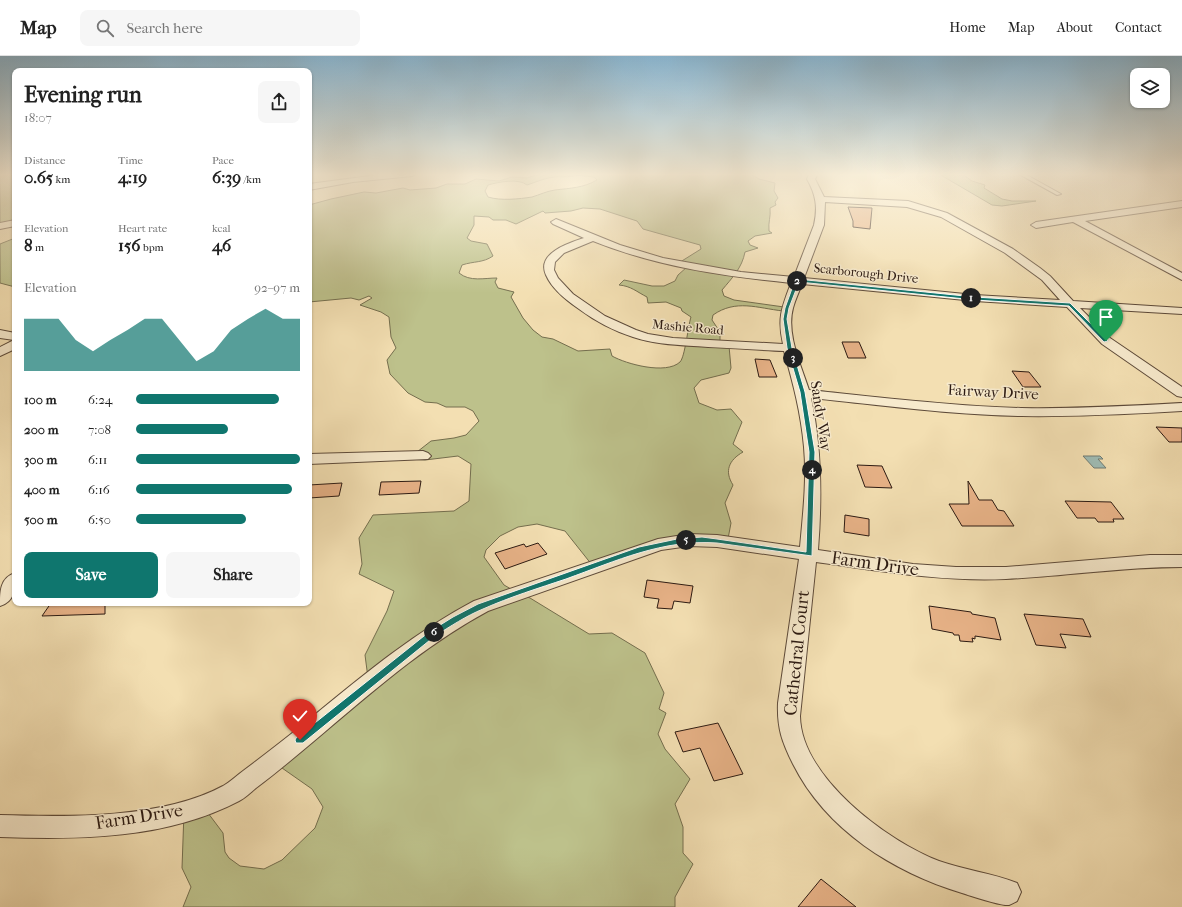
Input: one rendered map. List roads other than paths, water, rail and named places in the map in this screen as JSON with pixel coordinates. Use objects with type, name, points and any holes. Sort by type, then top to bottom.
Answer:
[{"type":"street","name":"Sandy Way","points":[[809,555],[812,452],[802,392],[790,348],[785,319],[787,308],[797,280],[819,225],[820,214]]},
{"type":"street","points":[[940,214],[1008,251],[1036,270],[1046,278],[1106,341],[1182,393]]},
{"type":"street","points":[[1036,225],[1118,214]]},
{"type":"street","points":[[1076,220],[1182,277]]},
{"type":"street","name":"Scarborough Drive","points":[[556,222],[634,253],[682,266],[741,275],[975,298],[1182,311]]},
{"type":"street","points":[[0,226],[12,224]]},
{"type":"street","name":"Mashie Road","points":[[594,238],[570,246],[557,253],[549,260],[548,269],[554,280],[570,298],[607,322],[639,335],[667,340],[790,348]]},
{"type":"street","points":[[1156,263],[1182,264]]},
{"type":"street","points":[[0,334],[12,336]]},
{"type":"street","points":[[0,352],[12,346]]},
{"type":"street","name":"Fairway Drive","points":[[802,392],[966,409],[1020,412],[1086,412],[1182,407]]},
{"type":"street","points":[[312,460],[423,456]]},
{"type":"street","name":"Farm Drive","points":[[0,826],[73,826],[128,822],[165,816],[196,808],[232,793],[264,769],[406,654],[432,634],[456,619],[481,606],[642,549],[677,541],[702,540],[913,570],[956,573],[1006,573],[1150,561],[1182,561]]},
{"type":"street","name":"Cathedral Court","points":[[809,555],[789,703],[789,723],[795,744],[806,767],[820,788],[841,812],[894,851],[924,867],[964,882],[1008,892]]},
{"type":"street","points":[[0,599],[12,583]]},
{"type":"water","points":[[1083,456],[1100,456],[1103,459],[1098,459],[1106,468],[1094,468]]}]
